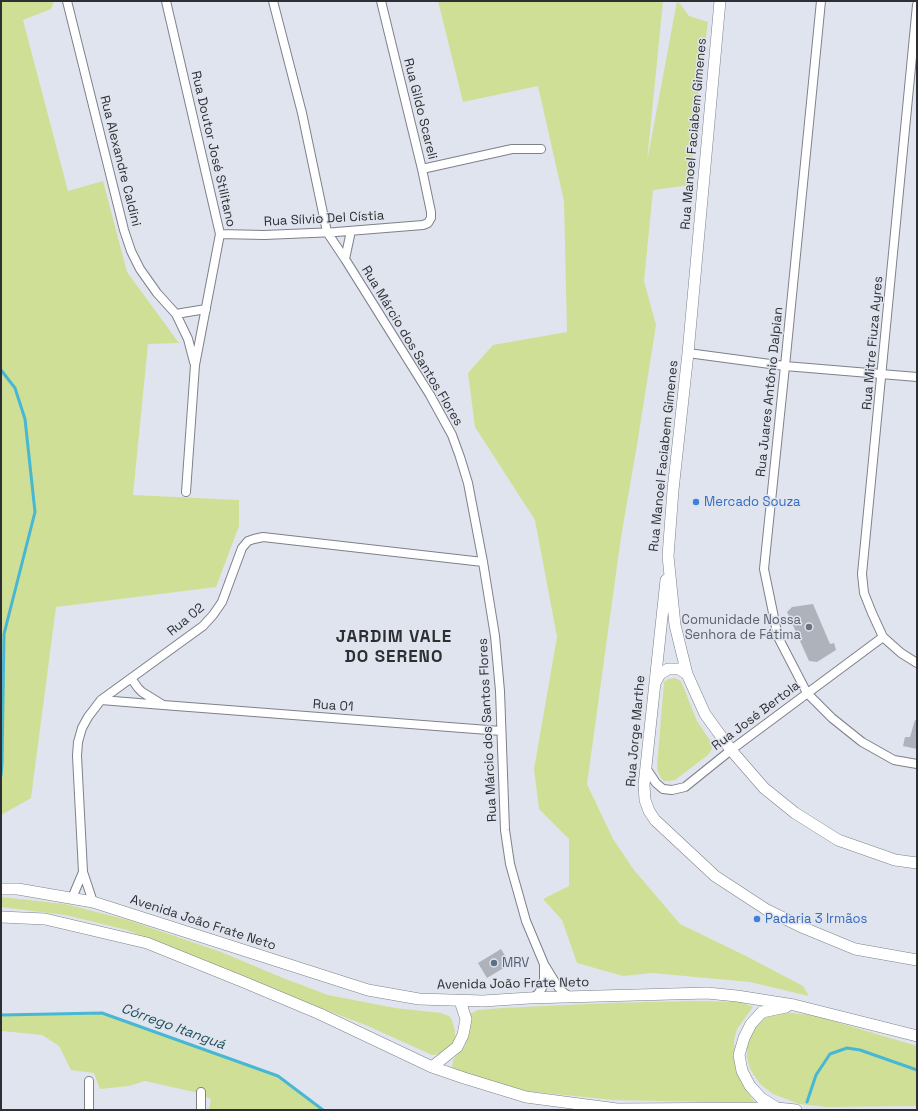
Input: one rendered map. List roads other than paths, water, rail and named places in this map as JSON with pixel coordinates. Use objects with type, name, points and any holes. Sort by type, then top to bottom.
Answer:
[{"type":"main road","name":"Rua Manoel Faciabem Gimenes","points":[[720,1],[668,556],[674,625],[688,674],[705,714],[731,750],[764,788],[795,812],[838,840],[895,860],[917,863]]},
{"type":"main road","name":"Rua Jorge Marthe","points":[[668,556],[644,785],[645,800],[649,811],[656,820],[715,876],[767,910],[804,928],[855,949],[917,960]]},
{"type":"main road","points":[[654,684],[660,674],[668,669],[679,669],[688,674]]},
{"type":"main road","name":"Avenida João Frate Neto","points":[[1,889],[18,889],[93,902],[368,990],[419,999],[483,1001],[532,998],[707,993],[794,1005],[917,1036]]},
{"type":"main road","points":[[1,917],[45,919],[147,943],[320,1014],[432,1066],[526,1098],[617,1109],[777,1108],[796,1110]]},
{"type":"main road","points":[[432,1066],[457,1046],[463,1035],[466,1019],[460,1001]]},
{"type":"main road","points":[[777,1108],[761,1098],[750,1086],[742,1071],[739,1055],[750,1024],[762,1012],[794,1005]]},
{"type":"street","name":"Rua Alexandre Caldini","points":[[68,1],[124,230],[131,251],[140,269],[157,293],[176,314],[188,339],[195,365]]},
{"type":"street","name":"Rua Doutor José Stilitano","points":[[166,1],[220,234],[195,365],[186,492]]},
{"type":"street","name":"Rua Márcio dos Santos Flores","points":[[273,1],[302,113],[327,232],[430,395],[452,435],[468,483],[495,636],[500,691],[505,830],[510,864],[526,921],[544,964],[558,987],[571,997]]},
{"type":"street","name":"Rua Gildo Scareli","points":[[381,1],[422,169],[431,212],[431,218],[428,223]]},
{"type":"street","name":"Rua Juares Antônio Dalpian","points":[[821,1],[764,569],[778,637],[807,693],[832,718],[862,742],[894,760],[917,764]]},
{"type":"street","name":"Rua Mitre Fiuza Ayres","points":[[917,5],[862,574],[864,593],[883,637],[901,654],[917,663]]},
{"type":"street","points":[[422,169],[512,149],[541,149]]},
{"type":"street","name":"Rua Sílvio Del Cístia","points":[[220,234],[264,235],[351,231],[423,225],[428,223]]},
{"type":"street","name":"Rua Márcio dos Santos Flores","points":[[345,259],[351,231]]},
{"type":"street","points":[[176,314],[206,309]]},
{"type":"street","points":[[688,353],[785,366],[917,377]]},
{"type":"street","name":"Rua 02","points":[[93,902],[83,872],[77,756],[78,742],[82,728],[88,717],[101,700],[203,626],[214,615],[222,602],[242,548],[248,542],[263,537],[275,538],[483,562]]},
{"type":"street","name":"Rua José Bertola","points":[[646,768],[659,787],[663,789],[672,790],[685,786],[883,637]]},
{"type":"street","name":"Rua 01","points":[[131,678],[142,692],[163,705]]},
{"type":"street","name":"Rua 01","points":[[101,700],[501,731]]},
{"type":"street","name":"Rua 02","points":[[72,898],[83,872]]},
{"type":"street","name":"Rua Márcio dos Santos Flores","points":[[532,998],[538,994],[542,988],[544,979],[544,964]]},
{"type":"street","points":[[89,1081],[89,1110]]},
{"type":"street","points":[[200,1110],[201,1092]]},
{"type":"waterway","points":[[1,370],[15,388],[25,419],[35,512],[4,634],[1,776]]},
{"type":"waterway","name":"Córrego Itanguá","points":[[1,1015],[102,1013],[278,1076],[323,1110]]},
{"type":"waterway","name":"Córrego Itanguá","points":[[807,1102],[816,1075],[830,1054],[847,1048],[860,1050],[917,1070]]},
{"type":"place","name":"Mercado Souza","points":[[696,502]]},
{"type":"place","name":"Comunidade Nossa Senhora de Fátima","points":[[809,627]]},
{"type":"place","name":"Padaria 3 Irmãos","points":[[757,919]]},
{"type":"place","name":"MRV","points":[[494,963]]},
{"type":"district","name":"JARDIM VALE DO SERENO","points":[[394,647]]}]
